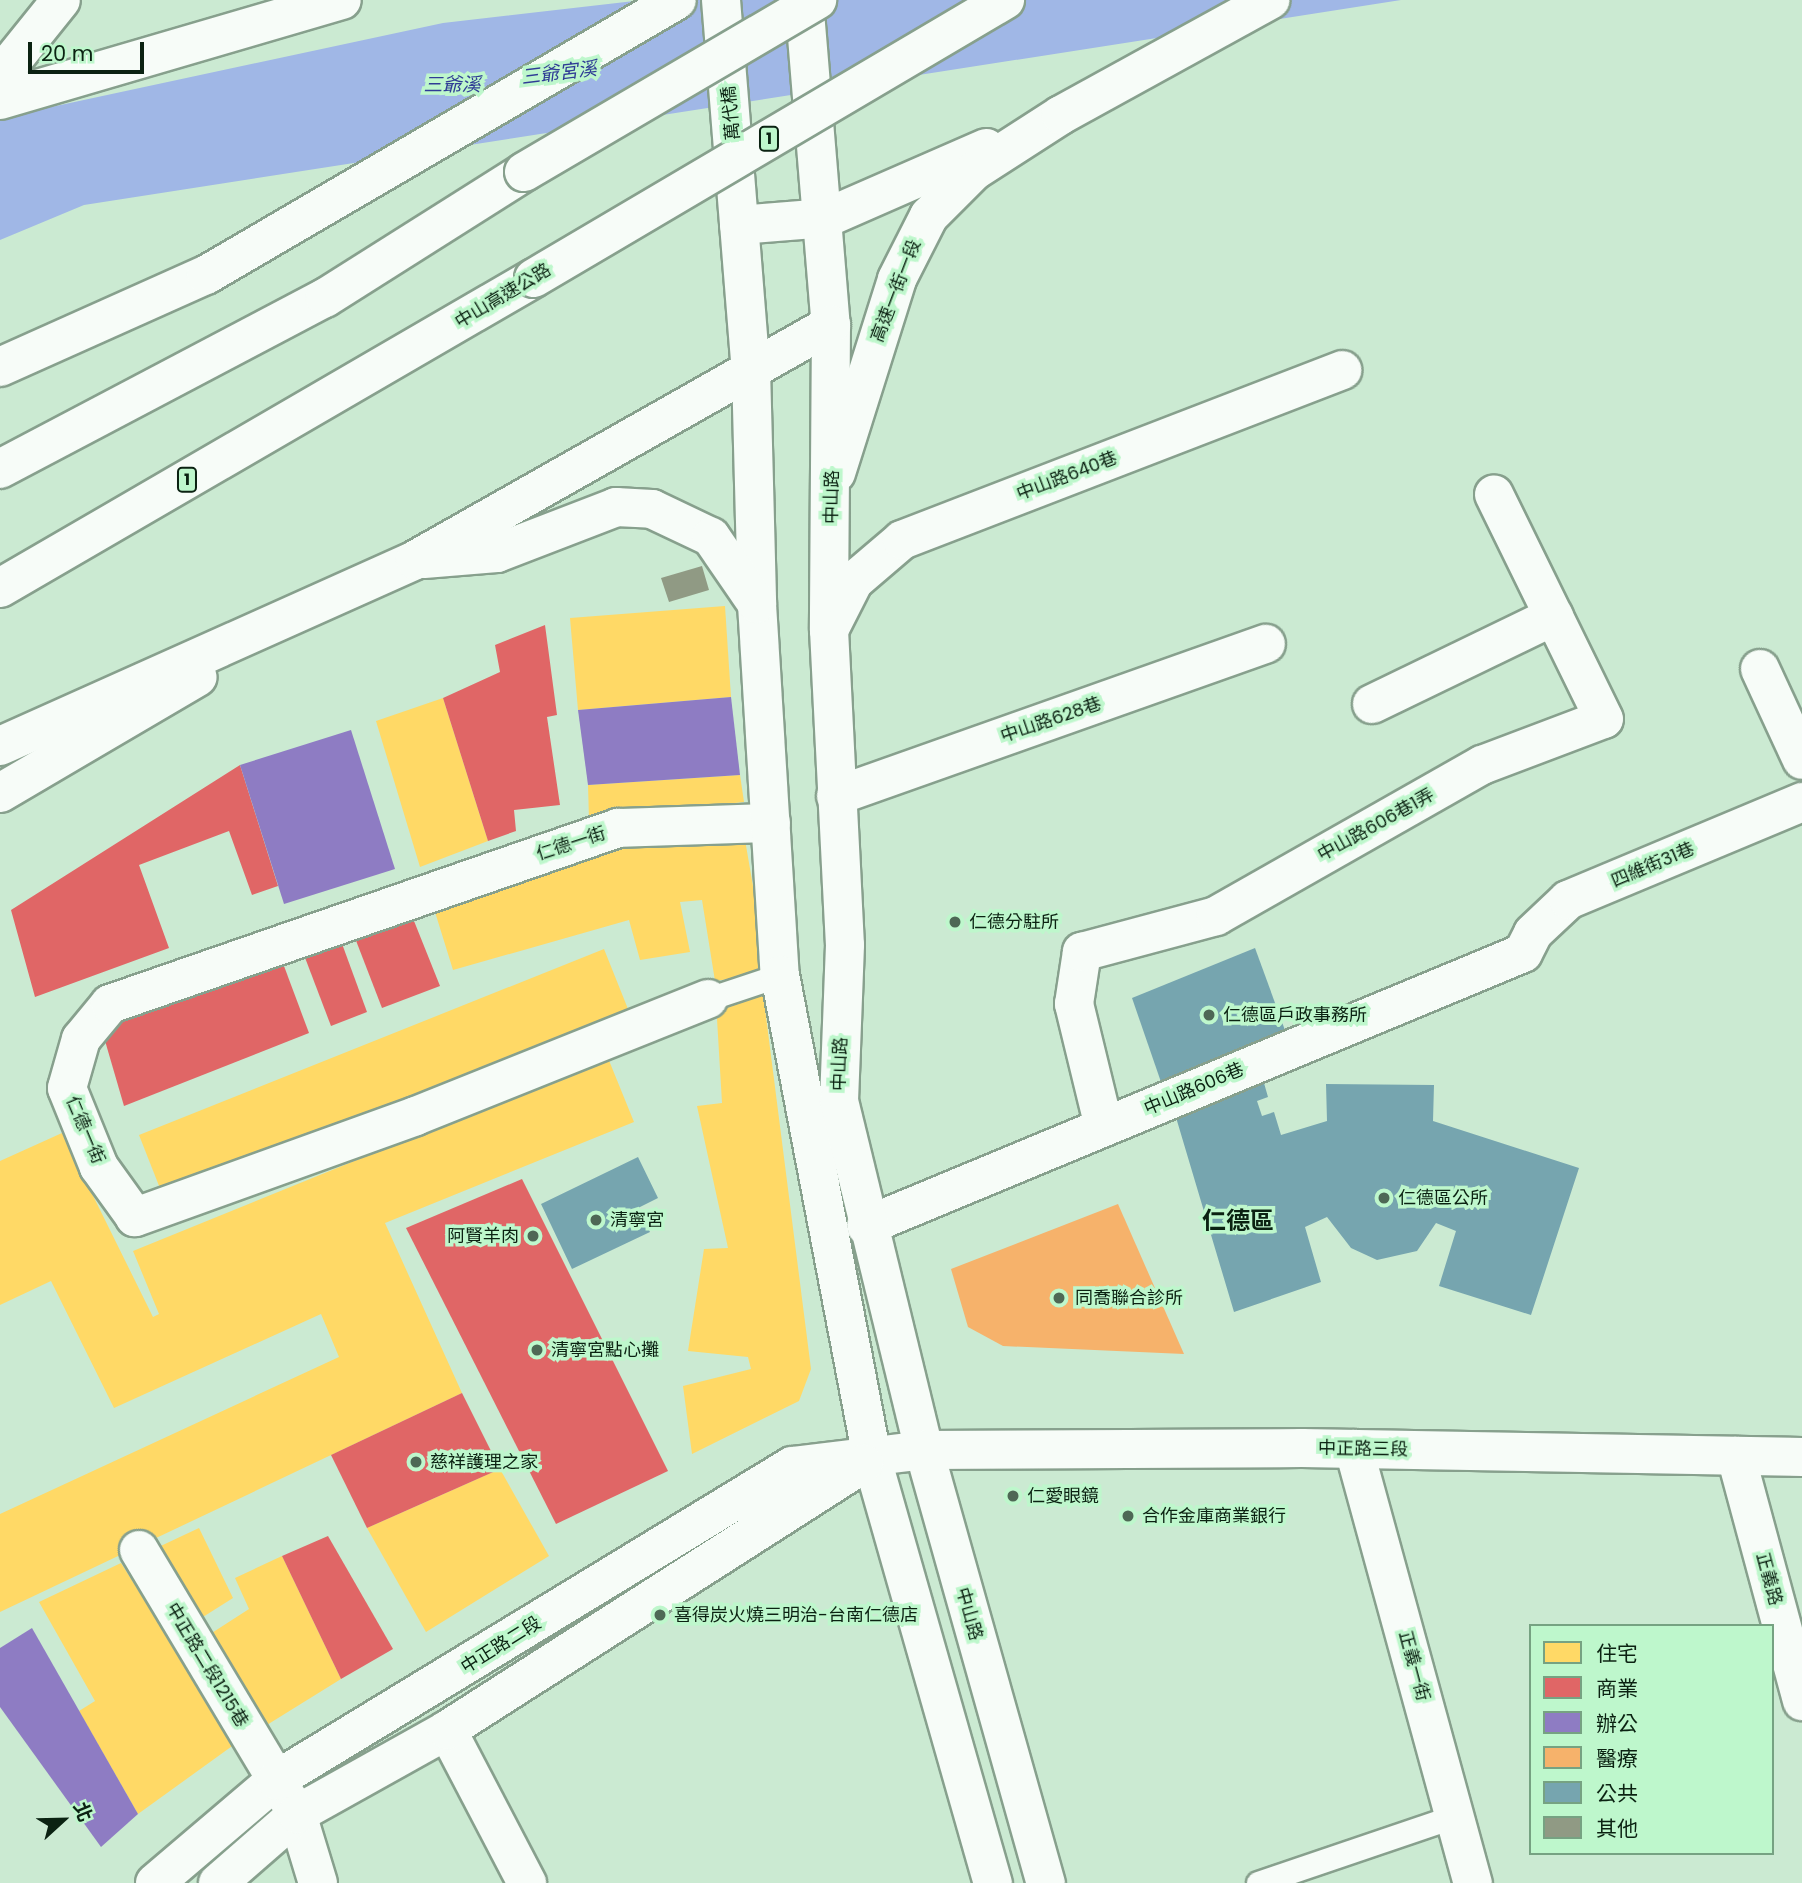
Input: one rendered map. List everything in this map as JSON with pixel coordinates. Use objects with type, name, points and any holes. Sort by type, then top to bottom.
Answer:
[{"type":"main road","points":[[0,100],[342,0]]},
{"type":"main road","points":[[0,367],[127,315],[286,231],[677,0]]},
{"type":"main road","name":"萬代橋","points":[[721,0],[738,207]]},
{"type":"main road","points":[[804,0],[826,218]]},
{"type":"main road","points":[[0,469],[324,298],[817,0]]},
{"type":"main road","name":"中山高速公路","points":[[0,588],[373,373],[1005,0]]},
{"type":"main road","name":"高速一街一段","points":[[832,488],[916,235],[974,171],[1061,115],[1270,0]]},
{"type":"main road","points":[[0,76],[50,12]]},
{"type":"main road","name":"高速一街一段","points":[[738,207],[826,218],[1061,115]]},
{"type":"main road","points":[[738,207],[751,369],[757,604],[780,975],[872,1458],[993,1883]]},
{"type":"main road","name":"中山路","points":[[826,218],[831,325],[829,630],[845,945],[839,1101],[866,1226],[924,1450],[1046,1883]]},
{"type":"main road","points":[[0,747],[415,560],[831,325]]},
{"type":"main road","name":"中山路640巷","points":[[829,630],[854,581],[902,540],[1342,370]]},
{"type":"main road","name":"中山路606巷1弄","points":[[1104,1127],[1074,1004],[1082,953],[1216,916],[1482,765],[1604,719],[1494,494]]},
{"type":"main road","points":[[415,560],[497,553],[598,511],[652,509],[711,537],[757,604]]},
{"type":"main road","points":[[1372,704],[1554,616]]},
{"type":"main road","points":[[0,793],[152,709],[277,623]]},
{"type":"main road","name":"中山路628巷","points":[[836,796],[1266,644]]},
{"type":"main road","points":[[1760,669],[1802,760]]},
{"type":"main road","name":"四維街31巷","points":[[1523,953],[1533,933],[1569,900],[1802,803]]},
{"type":"main road","name":"仁德一街","points":[[709,999],[416,1116],[135,1217],[99,1167],[67,1088],[80,1039],[110,1004],[618,828],[771,823]]},
{"type":"main road","name":"中山路606巷","points":[[866,1226],[1523,953]]},
{"type":"main road","name":"中正路三段","points":[[924,1450],[1354,1449],[1802,1457]]},
{"type":"main road","name":"正義一街","points":[[1354,1449],[1473,1883]]},
{"type":"main road","name":"中正路二段","points":[[155,1883],[276,1780],[792,1466],[924,1450]]},
{"type":"main road","name":"正義路","points":[[1736,1456],[1802,1701]]},
{"type":"main road","name":"中正路二段","points":[[218,1883],[297,1814],[447,1730],[872,1458]]},
{"type":"main road","name":"中正路二段1215巷","points":[[139,1550],[297,1814],[318,1883]]},
{"type":"main road","points":[[447,1730],[527,1883]]},
{"type":"lane","name":"仁德一街","points":[[709,999],[780,975]]},
{"type":"lane","points":[[1258,1883],[1455,1816]]},
{"type":"water","name":"三爺溪","points":[[643,0],[1401,0],[84,205],[0,240],[0,118],[443,23]]},
{"type":"building: 住宅","points":[[725,606],[731,697],[578,710],[570,618]]},
{"type":"building: 住宅","points":[[443,698],[488,841],[420,867],[376,721]]},
{"type":"building: 住宅","points":[[740,775],[744,802],[589,819],[588,785]]},
{"type":"building: 住宅","points":[[744,834],[768,973],[715,981],[702,900],[680,902],[690,952],[640,960],[629,920],[453,970],[435,912],[626,848]]},
{"type":"building: 住宅","points":[[604,949],[628,1009],[163,1196],[139,1135]]},
{"type":"building: 住宅","points":[[763,993],[811,1369],[799,1401],[692,1454],[683,1386],[751,1369],[748,1357],[688,1351],[704,1249],[728,1248],[697,1106],[722,1103],[716,1002]]},
{"type":"building: 住宅","points":[[608,1058],[634,1122],[385,1223],[462,1393],[0,1612],[0,1514],[339,1357],[321,1314],[114,1408],[51,1281],[0,1305],[0,1161],[62,1133],[153,1317],[159,1314],[133,1251]]},
{"type":"building: 住宅","points":[[500,1469],[549,1556],[426,1632],[367,1528]]},
{"type":"building: 住宅","points":[[199,1528],[233,1598],[195,1622],[150,1551]]},
{"type":"building: 住宅","points":[[282,1556],[341,1679],[262,1728],[204,1638],[249,1609],[235,1578]]},
{"type":"building: 住宅","points":[[121,1563],[235,1744],[138,1814],[79,1711],[95,1701],[39,1602]]},
{"type":"building: 商業","points":[[545,625],[557,715],[547,717],[560,805],[514,810],[516,831],[488,841],[443,698],[500,672],[495,645]]},
{"type":"building: 商業","points":[[240,765],[278,886],[252,895],[229,831],[139,865],[169,948],[35,997],[11,910]]},
{"type":"building: 商業","points":[[412,916],[440,986],[382,1008],[355,938]]},
{"type":"building: 商業","points":[[341,941],[367,1012],[331,1026],[304,955]]},
{"type":"building: 商業","points":[[281,958],[309,1033],[124,1106],[101,1027]]},
{"type":"building: 商業","name":"清寧宮點心攤","points":[[522,1179],[668,1471],[556,1524],[406,1228]]},
{"type":"building: 商業","name":"慈祥護理之家","points":[[462,1393],[500,1469],[367,1528],[331,1455]]},
{"type":"building: 商業","points":[[328,1536],[393,1649],[341,1679],[282,1556]]},
{"type":"building: 辦公","points":[[731,697],[740,775],[588,785],[578,710]]},
{"type":"building: 辦公","points":[[351,730],[395,869],[284,904],[240,765]]},
{"type":"building: 辦公","points":[[32,1628],[138,1814],[101,1847],[0,1707],[0,1648]]},
{"type":"building: 醫療","name":"同喬聯合診所","points":[[1118,1204],[1184,1354],[1003,1346],[968,1327],[951,1269]]},
{"type":"building: 公共","name":"仁德區戶政事務所","points":[[1255,948],[1286,1033],[1161,1082],[1132,998]]},
{"type":"building: 公共","name":"仁德區公所","points":[[1262,1076],[1268,1097],[1257,1101],[1262,1116],[1274,1112],[1281,1135],[1327,1121],[1326,1084],[1434,1085],[1433,1121],[1579,1168],[1531,1315],[1439,1286],[1456,1231],[1436,1223],[1417,1251],[1377,1260],[1351,1248],[1327,1217],[1305,1227],[1321,1282],[1234,1312],[1172,1104]]},
{"type":"building: 公共","name":"清寧宮","points":[[638,1157],[658,1198],[638,1208],[650,1232],[572,1269],[541,1204]]},
{"type":"building: 其他","points":[[702,566],[709,590],[669,602],[661,578]]},
{"type":"place","name":"仁德分駐所","points":[[955,922]]},
{"type":"place","name":"仁德區戶政事務所","points":[[1209,1015]]},
{"type":"place","name":"仁德區公所","points":[[1384,1198]]},
{"type":"place","name":"清寧宮","points":[[596,1220]]},
{"type":"place","name":"阿賢羊肉","points":[[533,1236]]},
{"type":"place","name":"同喬聯合診所","points":[[1059,1298]]},
{"type":"place","name":"清寧宮點心攤","points":[[537,1350]]},
{"type":"place","name":"慈祥護理之家","points":[[416,1462]]},
{"type":"place","name":"仁愛眼鏡","points":[[1013,1496]]},
{"type":"place","name":"合作金庫商業銀行","points":[[1128,1516]]},
{"type":"place","name":"喜得炭火燒三明治-台南仁德店","points":[[660,1615]]},
{"type":"district","name":"仁德區","points":[[1238,1221]]},
{"type":"water label","name":"三爺宮溪","points":[[559,73]]}]
